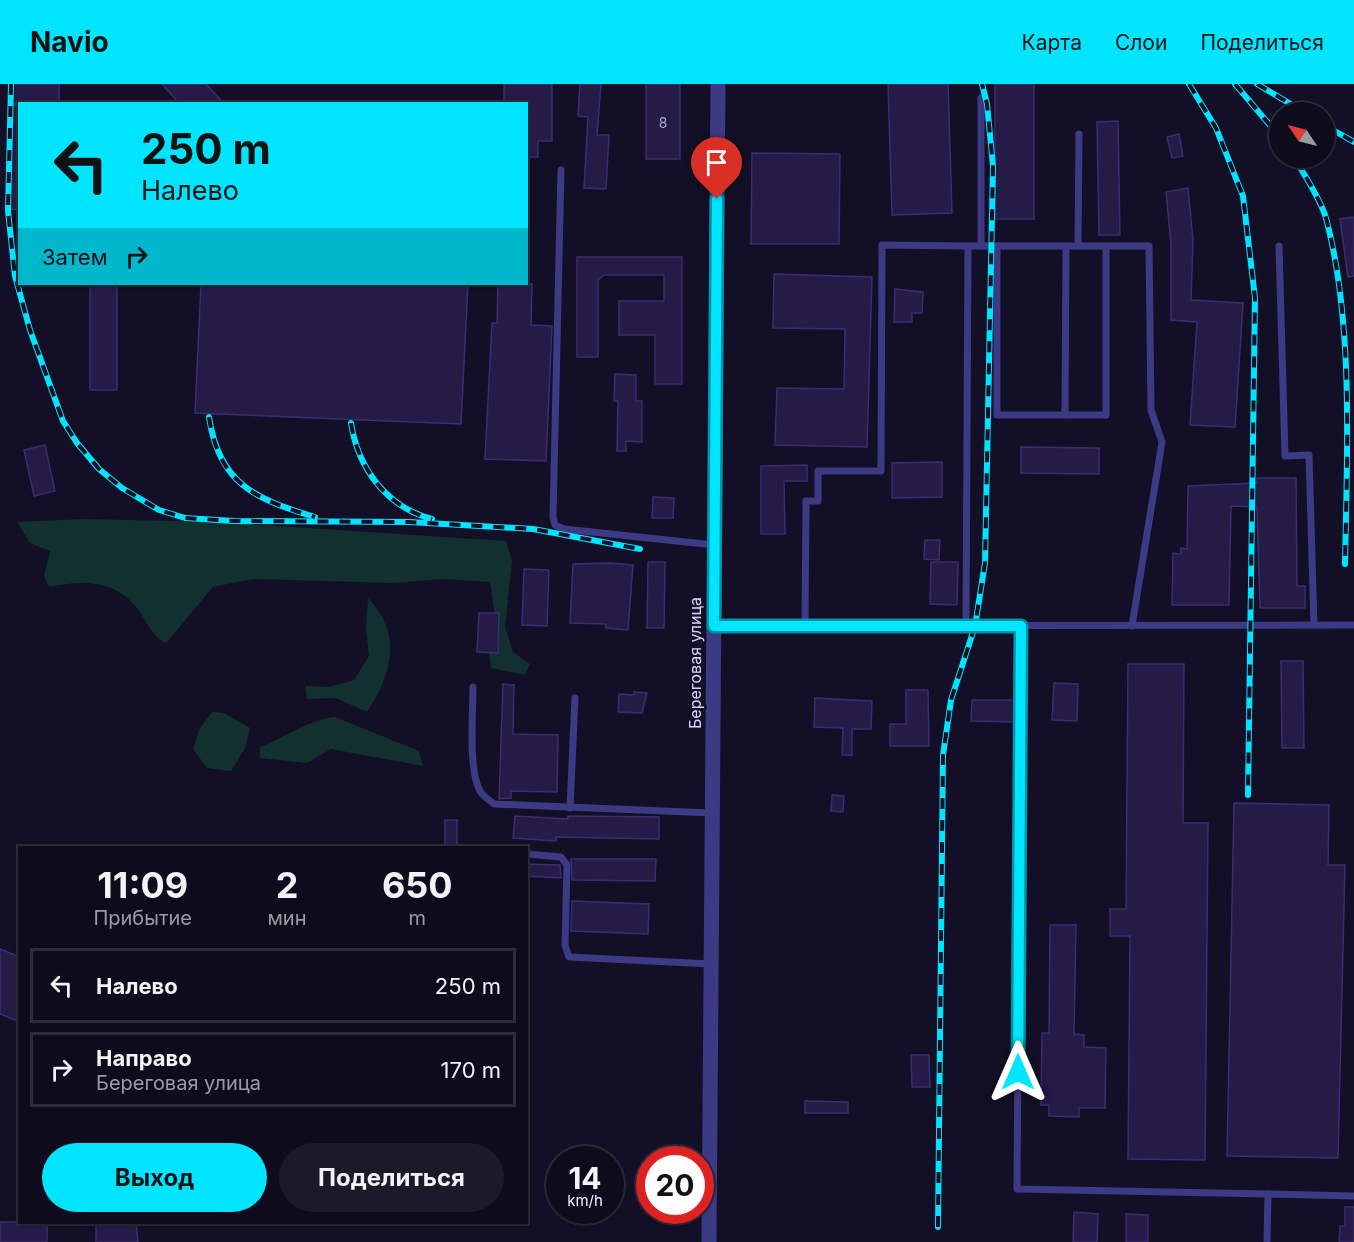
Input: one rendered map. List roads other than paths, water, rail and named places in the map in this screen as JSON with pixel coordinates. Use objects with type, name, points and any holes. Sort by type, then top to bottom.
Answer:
[{"type":"street","name":"Береговая улица","points":[[709,1242],[718,84]]},
{"type":"lane","points":[[981,98],[981,246]]},
{"type":"lane","points":[[1078,246],[1079,134]]},
{"type":"lane","points":[[561,170],[555,525],[564,529],[714,545]]},
{"type":"lane","points":[[805,626],[806,501],[818,501],[818,471],[881,471],[882,245],[1149,246],[1152,410],[1162,442],[1132,626]]},
{"type":"lane","points":[[966,626],[968,246]]},
{"type":"lane","points":[[998,246],[997,415],[1106,415],[1106,246]]},
{"type":"lane","points":[[1065,415],[1066,246]]},
{"type":"lane","points":[[1279,246],[1285,456],[1309,455],[1314,625]]},
{"type":"lane","points":[[714,626],[1354,625]]},
{"type":"lane","points":[[1021,626],[1017,1189],[1354,1196]]},
{"type":"lane","points":[[474,687],[472,751],[480,791],[494,804],[712,813]]},
{"type":"lane","points":[[570,808],[575,698]]},
{"type":"lane","points":[[528,854],[561,857],[567,865],[565,945],[569,957],[711,964]]},
{"type":"lane","points":[[1267,1242],[1268,1194]]},
{"type":"railway","points":[[11,84],[8,211],[15,276],[30,330],[63,421],[77,443],[99,469],[122,488],[159,510],[185,518],[234,521],[409,522],[533,529],[640,549]]},
{"type":"railway","points":[[938,1227],[943,755],[951,700],[975,626],[985,563],[993,166],[987,104],[982,84]]},
{"type":"railway","points":[[1189,84],[1216,128],[1243,196],[1255,298],[1248,795]]},
{"type":"railway","points":[[1235,84],[1269,124]]},
{"type":"railway","points":[[1257,84],[1287,102]]},
{"type":"railway","points":[[1335,131],[1354,142]]},
{"type":"railway","points":[[1301,168],[1326,218],[1341,301],[1347,390],[1345,564]]},
{"type":"railway","points":[[209,417],[221,458],[243,485],[275,503],[315,517]]},
{"type":"railway","points":[[351,423],[360,455],[377,483],[401,505],[432,519]]}]
